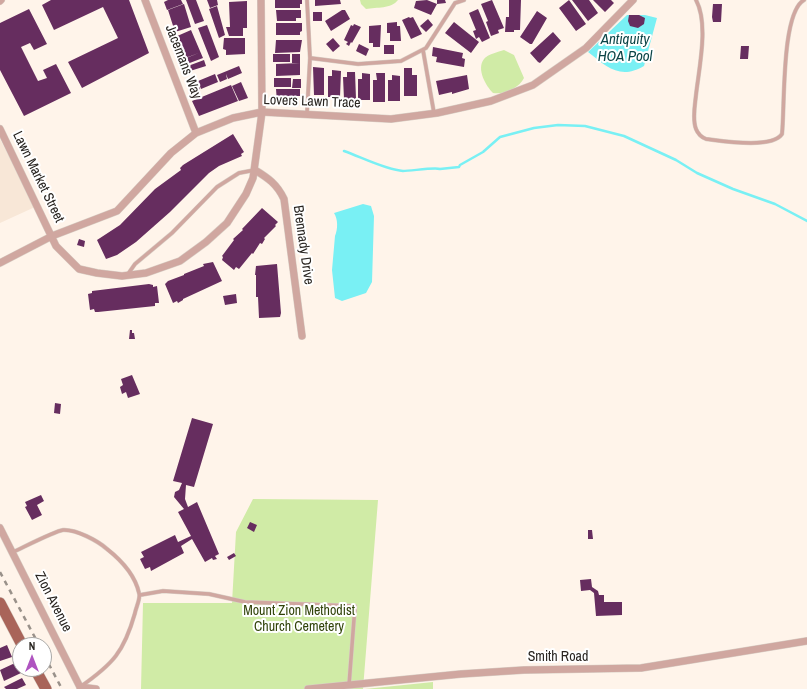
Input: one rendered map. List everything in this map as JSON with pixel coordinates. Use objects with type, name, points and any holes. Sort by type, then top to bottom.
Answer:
[{"type":"main road","points":[[0,603],[18,637]]},
{"type":"main road","points":[[39,677],[46,689]]},
{"type":"street","name":"Jacemans Way","points":[[145,0],[196,133]]},
{"type":"street","name":"Lawn Market Street","points":[[0,129],[56,246],[79,269],[97,273],[127,275],[146,273],[180,261],[206,242],[227,222],[246,194],[255,170],[262,112],[261,0]]},
{"type":"street","name":"Lovers Lawn Trace","points":[[0,263],[52,236],[117,211],[171,153],[196,133],[233,118],[262,112],[391,119],[434,113],[492,101],[533,84],[586,48],[633,0]]},
{"type":"street","name":"Brennady Drive","points":[[255,170],[274,183],[284,199],[302,336]]},
{"type":"street","name":"Zion Avenue","points":[[0,528],[80,688]]},
{"type":"street","name":"Smith Road","points":[[308,689],[510,671],[641,668],[807,641]]},
{"type":"street","points":[[80,688],[96,689]]},
{"type":"lane","points":[[307,0],[310,58],[307,114]]},
{"type":"lane","points":[[310,58],[358,64],[401,61],[426,48],[455,2],[464,0]]},
{"type":"lane","points":[[696,0],[702,16],[702,31],[695,102],[696,128],[700,136],[706,139],[758,143],[773,142],[782,134],[787,36],[791,19],[796,8],[804,0]]},
{"type":"lane","points":[[423,50],[434,113]]},
{"type":"lane","points":[[127,275],[135,264],[172,233],[216,187],[239,173],[255,170]]},
{"type":"lane","points":[[13,552],[63,530],[88,537],[100,543],[128,569],[140,595],[129,633],[116,658],[103,671],[80,688]]},
{"type":"lane","points":[[140,595],[162,591],[209,594],[245,602],[355,606],[349,685]]},
{"type":"shaded area","points":[[0,139],[35,207],[0,223]]},
{"type":"green space","points":[[360,0],[398,0],[392,5],[366,9],[361,4]]},
{"type":"green space","points":[[504,50],[514,55],[524,78],[519,85],[511,90],[502,93],[493,93],[481,72],[482,63],[484,59],[493,53]]},
{"type":"green space","name":"Mount Zion Methodist Church Cemetery","points":[[253,499],[378,500],[363,689],[141,689],[143,603],[232,603],[236,532]]},
{"type":"green space","points":[[433,682],[433,689],[365,689]]},
{"type":"water","name":"Antiquity HOA Pool","points":[[627,15],[645,15],[657,18],[644,66],[628,72],[621,72],[608,67],[588,52]]},
{"type":"water","points":[[363,204],[371,206],[374,216],[372,282],[366,293],[342,301],[335,298],[332,270],[337,227],[337,221],[334,213]]},
{"type":"building","points":[[51,0],[129,0],[149,53],[82,88],[68,62],[118,38],[103,7],[54,30],[42,5]]},
{"type":"building","points":[[168,0],[181,0],[183,4],[167,10],[164,2]]},
{"type":"building","points":[[186,0],[196,0],[204,21],[195,24]]},
{"type":"building","points":[[207,0],[217,0],[218,5],[210,8]]},
{"type":"building","points":[[275,0],[302,0],[302,4],[300,4],[300,8],[275,8]]},
{"type":"building","points":[[315,0],[340,0],[341,4],[315,6]]},
{"type":"building","points":[[427,0],[437,4],[431,15],[414,8],[416,1]]},
{"type":"building","points":[[437,0],[445,0],[446,3],[437,4]]},
{"type":"building","points":[[492,0],[504,28],[498,30],[499,33],[491,36],[486,22],[488,21],[481,4]]},
{"type":"building","points":[[509,0],[521,0],[520,30],[514,30],[514,32],[505,32],[506,17],[509,17]]},
{"type":"building","points":[[569,0],[586,24],[576,31],[559,8]]},
{"type":"building","points":[[572,0],[589,0],[598,13],[588,21]]},
{"type":"building","points":[[593,0],[611,0],[614,3],[605,12]]},
{"type":"building","points":[[247,1],[247,28],[243,28],[243,36],[229,36],[226,27],[230,27],[229,2]]},
{"type":"building","points":[[184,4],[191,27],[175,32],[168,10]]},
{"type":"building","points":[[713,4],[722,4],[721,22],[713,22]]},
{"type":"building","points":[[217,6],[225,35],[219,38],[209,9]]},
{"type":"building","points":[[29,9],[47,44],[34,50],[30,43],[21,47],[38,81],[47,78],[43,70],[56,64],[71,93],[24,116],[0,70],[0,23]]},
{"type":"building","points":[[478,9],[490,38],[482,42],[479,37],[476,39],[473,31],[476,30],[469,13]]},
{"type":"building","points":[[276,10],[301,10],[301,18],[296,18],[296,21],[277,21]]},
{"type":"building","points":[[342,10],[345,10],[350,19],[331,31],[325,21]]},
{"type":"building","points":[[537,11],[547,18],[532,44],[530,44],[520,37]]},
{"type":"building","points":[[313,12],[322,12],[322,21],[313,21]]},
{"type":"building","points":[[629,15],[639,15],[645,18],[644,24],[638,28],[630,26],[628,21]]},
{"type":"building","points":[[413,17],[422,34],[411,39],[402,20]]},
{"type":"building","points":[[428,19],[433,25],[426,32],[420,26]]},
{"type":"building","points":[[397,22],[397,26],[400,26],[401,41],[390,41],[390,33],[387,33],[387,23]]},
{"type":"building","points":[[454,22],[479,42],[471,53],[445,33]]},
{"type":"building","points":[[276,23],[302,23],[302,31],[300,32],[300,35],[276,35]]},
{"type":"building","points":[[354,24],[361,27],[349,46],[346,44],[348,42],[344,40],[351,25],[353,26]]},
{"type":"building","points":[[207,25],[219,57],[211,61],[198,28]]},
{"type":"building","points":[[381,25],[380,47],[373,47],[373,43],[369,43],[369,26]]},
{"type":"building","points":[[191,30],[203,58],[187,64],[186,58],[199,53],[185,58],[175,37]]},
{"type":"building","points":[[553,32],[561,41],[540,63],[530,53]]},
{"type":"building","points":[[224,38],[245,38],[245,54],[226,55],[226,50],[223,49]]},
{"type":"building","points":[[333,38],[340,46],[333,52],[326,44]]},
{"type":"building","points":[[276,40],[302,40],[300,52],[275,53]]},
{"type":"building","points":[[359,44],[369,49],[366,56],[356,51]]},
{"type":"building","points":[[384,45],[394,45],[394,54],[384,54]]},
{"type":"building","points":[[741,46],[749,46],[748,59],[740,59]]},
{"type":"building","points":[[433,47],[463,53],[462,58],[465,59],[464,67],[436,62],[437,57],[432,56]]},
{"type":"building","points":[[273,54],[290,54],[290,62],[273,62]]},
{"type":"building","points":[[292,54],[300,54],[300,63],[292,63]]},
{"type":"building","points":[[204,60],[206,66],[190,71],[188,66]]},
{"type":"building","points":[[300,63],[300,75],[276,76],[276,64]]},
{"type":"building","points":[[239,66],[242,73],[228,79],[226,74],[227,79],[220,82],[217,75]]},
{"type":"building","points":[[313,67],[324,68],[324,95],[314,95]]},
{"type":"building","points":[[404,68],[412,68],[412,75],[417,75],[417,96],[404,96]]},
{"type":"building","points":[[332,70],[341,71],[340,97],[328,97],[328,76],[332,76]]},
{"type":"building","points":[[347,72],[355,72],[356,99],[344,99],[343,77],[347,77]]},
{"type":"building","points":[[362,73],[370,74],[370,100],[358,100],[358,79],[362,79]]},
{"type":"building","points":[[376,73],[385,73],[385,102],[373,102],[373,80],[377,80]]},
{"type":"building","points":[[215,74],[218,82],[201,89],[198,81]]},
{"type":"building","points":[[392,75],[400,76],[400,101],[388,101],[388,80],[392,80]]},
{"type":"building","points":[[467,75],[469,89],[452,94],[452,92],[439,95],[436,81]]},
{"type":"building","points":[[274,78],[291,78],[291,87],[274,87]]},
{"type":"building","points":[[293,79],[301,79],[301,88],[292,88]]},
{"type":"building","points":[[197,81],[200,89],[195,92],[191,84]]},
{"type":"building","points":[[241,82],[248,98],[239,101],[232,86]]},
{"type":"building","points":[[231,85],[238,101],[199,116],[192,101]]},
{"type":"building","points":[[276,89],[300,89],[300,96],[294,96],[294,102],[277,102]]},
{"type":"building","points":[[233,134],[244,152],[241,154],[242,156],[219,166],[209,173],[170,212],[136,242],[117,255],[106,259],[97,240],[120,225],[155,189],[181,170],[180,168],[183,165]]},
{"type":"building","points":[[262,208],[278,222],[264,238],[265,239],[262,244],[260,243],[253,254],[252,253],[239,269],[236,267],[234,270],[222,260],[222,256],[234,240],[233,239]]},
{"type":"building","points":[[79,239],[85,241],[84,247],[77,245]]},
{"type":"building","points":[[213,262],[222,281],[183,299],[178,303],[177,301],[173,303],[165,284],[168,281],[204,266],[203,264]]},
{"type":"building","points":[[277,264],[281,313],[280,317],[259,318],[258,297],[256,297],[256,266]]},
{"type":"building","points":[[149,284],[153,285],[153,287],[157,286],[159,303],[155,303],[155,306],[98,312],[95,312],[94,309],[90,310],[88,294],[92,293],[92,291]]},
{"type":"building","points":[[236,294],[237,303],[225,305],[223,296]]},
{"type":"building","points":[[130,330],[134,333],[135,339],[129,339]]},
{"type":"building","points":[[132,375],[140,394],[128,398],[126,392],[122,394],[120,387],[123,385],[121,379]]},
{"type":"building","points":[[55,403],[61,404],[60,414],[54,413]]},
{"type":"building","points":[[192,418],[213,424],[194,487],[186,485],[185,499],[188,507],[197,502],[219,554],[215,556],[217,559],[213,560],[212,558],[205,562],[192,539],[181,546],[184,553],[151,571],[150,567],[145,569],[140,559],[144,557],[141,552],[175,535],[178,542],[191,536],[178,512],[184,509],[174,497],[175,492],[179,490],[182,483],[173,481]]},
{"type":"building","points":[[41,495],[44,501],[37,505],[42,515],[32,520],[25,507],[27,506],[25,502]]},
{"type":"building","points":[[250,522],[257,525],[254,532],[247,528]]},
{"type":"building","points":[[588,530],[592,530],[593,539],[588,539]]},
{"type":"building","points":[[234,553],[236,556],[229,560],[227,557]]},
{"type":"building","points":[[591,579],[592,587],[598,591],[599,595],[604,595],[604,602],[622,602],[622,615],[596,616],[594,593],[590,590],[581,591],[580,580]]},
{"type":"building","points":[[7,645],[12,657],[0,661],[0,648]]},
{"type":"building","points":[[12,664],[12,677],[4,681],[0,670]]},
{"type":"building","points":[[22,678],[26,685],[17,689],[6,689],[4,687]]},
{"type":"waterway","points":[[344,151],[381,166],[396,170],[440,169],[459,167],[483,152],[500,137],[534,128],[558,125],[585,126],[624,136],[676,160],[697,173],[733,189],[775,204],[807,221]]},
{"type":"railway","points":[[0,572],[35,637]]},
{"type":"railway","points":[[52,670],[62,689]]}]
